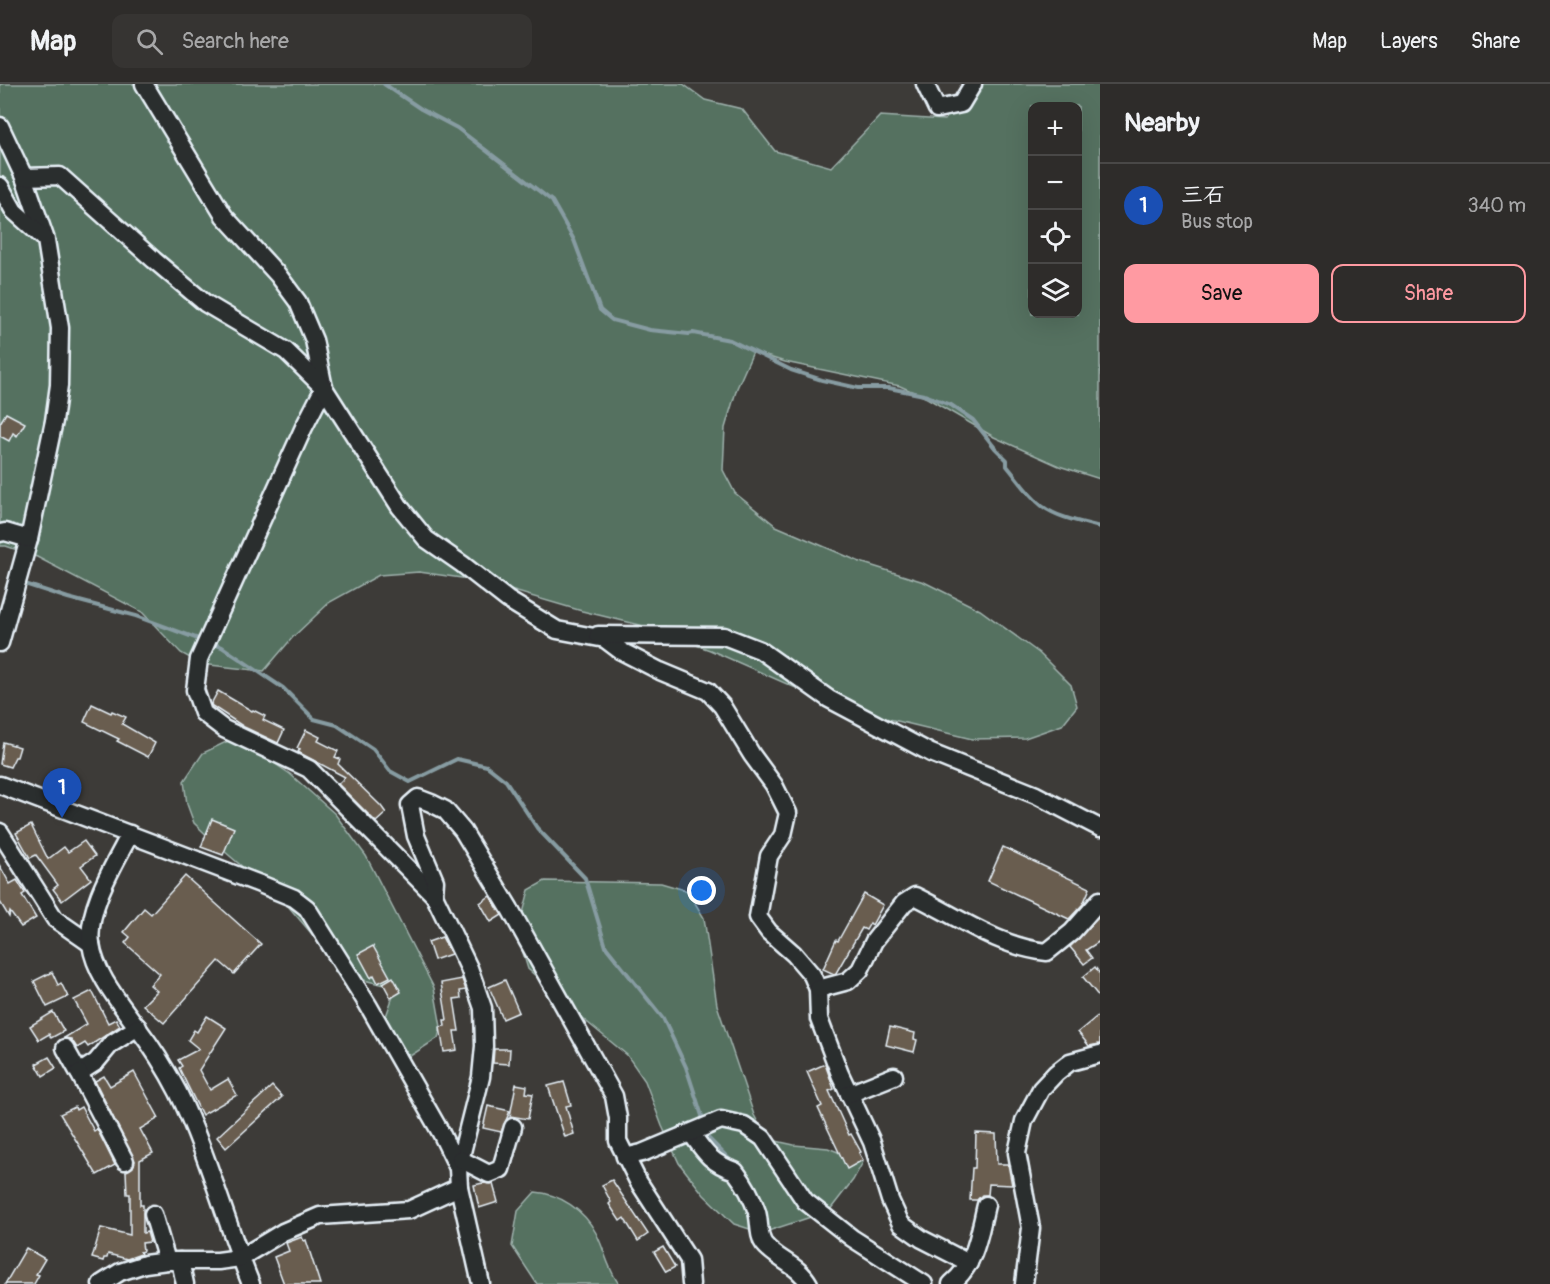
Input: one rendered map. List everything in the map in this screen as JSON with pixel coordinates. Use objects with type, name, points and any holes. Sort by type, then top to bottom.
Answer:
[{"type":"street","points":[[144,84],[224,216],[278,275],[298,302],[314,340],[324,388],[304,427],[199,659],[195,690],[203,713],[224,729],[309,769],[434,896],[469,968],[483,1008],[484,1046],[481,1077],[459,1163],[459,1187],[481,1284]]},
{"type":"street","points":[[925,84],[937,109],[961,104],[973,84]]},
{"type":"street","points":[[0,126],[24,177],[46,240],[60,328],[59,385],[54,421],[29,538],[0,642]]},
{"type":"street","points":[[24,177],[60,176],[205,303],[286,351],[324,388],[400,507],[426,540],[462,564],[508,600],[557,630],[605,639],[621,651],[650,666],[708,691],[722,706],[752,755],[774,785],[788,813],[783,835],[769,856],[758,917],[769,932],[794,954],[812,975],[818,989],[819,1019],[849,1094],[872,1142],[890,1200],[901,1224],[922,1239],[969,1263]]},
{"type":"street","points":[[0,186],[14,211],[46,240]]},
{"type":"street","points":[[0,532],[29,538]]},
{"type":"street","points":[[585,635],[724,636],[760,650],[829,699],[931,753],[1036,795],[1100,828]]},
{"type":"street","points":[[1,790],[130,834],[294,898],[307,908],[368,1005],[418,1096],[459,1163],[489,1174],[501,1168],[513,1127]]},
{"type":"street","points":[[434,896],[435,881],[416,836],[410,805],[418,798],[445,810],[463,831],[510,909],[614,1096],[618,1118],[618,1141],[638,1181],[689,1260],[691,1284]]},
{"type":"street","points":[[0,832],[55,919],[91,944]]},
{"type":"street","points":[[130,834],[108,876],[95,909],[91,927],[91,944],[104,977],[164,1065],[197,1134],[251,1284]]},
{"type":"street","points":[[818,989],[848,981],[860,970],[874,941],[904,903],[915,897],[997,938],[1026,950],[1047,952],[1072,932],[1100,900]]},
{"type":"street","points":[[80,1072],[96,1062],[111,1044],[138,1027]]},
{"type":"street","points":[[65,1048],[80,1072],[124,1161]]},
{"type":"street","points":[[1024,1284],[1031,1228],[1017,1153],[1024,1121],[1041,1089],[1056,1073],[1070,1062],[1100,1054]]},
{"type":"street","points":[[849,1094],[894,1076]]},
{"type":"street","points":[[626,1157],[642,1153],[721,1120],[744,1125],[763,1138],[805,1201],[852,1238],[924,1284]]},
{"type":"street","points":[[699,1129],[704,1152],[718,1165],[735,1171],[753,1200],[758,1216],[761,1242],[805,1277],[809,1284]]},
{"type":"street","points":[[101,1284],[120,1272],[145,1264],[240,1258],[283,1232],[320,1216],[410,1210],[459,1187]]},
{"type":"street","points":[[951,1284],[958,1278],[975,1253],[986,1204]]},
{"type":"street","points":[[153,1214],[185,1284]]},
{"type":"green space","points":[[0,84],[683,84],[705,100],[742,109],[775,151],[831,167],[880,116],[945,120],[963,84],[1100,84],[1100,479],[1059,466],[994,437],[927,398],[900,386],[785,362],[753,352],[737,388],[725,428],[723,470],[735,493],[776,526],[860,562],[924,582],[980,610],[1039,653],[1071,685],[1077,706],[1062,725],[1025,738],[972,739],[889,719],[821,699],[710,650],[640,625],[582,611],[476,580],[419,572],[379,575],[330,602],[293,637],[264,671],[201,664],[181,653],[142,612],[37,557],[0,546]]},
{"type":"green space","points":[[228,741],[262,755],[290,774],[335,814],[366,856],[434,988],[441,1027],[438,1038],[410,1056],[397,1048],[385,1019],[396,988],[336,973],[323,947],[288,906],[194,823],[187,804],[184,781],[203,753]]},
{"type":"green space","points":[[545,881],[661,883],[688,891],[704,918],[717,1005],[754,1115],[767,1139],[794,1145],[828,1148],[863,1162],[853,1180],[829,1211],[762,1233],[734,1224],[704,1195],[679,1163],[645,1081],[627,1055],[528,969],[520,943],[522,917],[529,890]]},
{"type":"green space","points":[[535,1192],[562,1200],[585,1217],[596,1233],[619,1284],[537,1284],[512,1246],[518,1211]]},
{"type":"building","points":[[6,413],[25,423],[17,436],[13,433],[9,441],[0,436],[0,423]]},
{"type":"building","points":[[218,691],[265,716],[263,720],[284,730],[278,743],[244,727],[212,706]]},
{"type":"building","points":[[92,704],[126,717],[122,724],[155,743],[148,757],[117,741],[119,739],[84,722]]},
{"type":"building","points":[[306,730],[320,737],[318,741],[338,751],[335,757],[340,759],[338,764],[381,806],[386,813],[376,822],[338,784],[345,777],[298,752],[300,749],[297,748]]},
{"type":"building","points":[[3,742],[20,747],[10,767],[0,764]]},
{"type":"building","points":[[212,819],[234,828],[223,855],[201,847]]},
{"type":"building","points":[[31,825],[48,859],[64,847],[68,852],[84,841],[95,856],[81,866],[91,879],[62,901],[53,889],[58,885],[36,855],[30,858],[16,833]]},
{"type":"building","points":[[1003,847],[1090,888],[1083,904],[1069,919],[988,881]]},
{"type":"building","points":[[0,866],[10,884],[17,880],[25,893],[22,895],[36,918],[21,927],[10,912],[9,917],[0,902]]},
{"type":"building","points":[[185,876],[261,944],[234,974],[219,961],[164,1023],[143,1005],[157,991],[150,985],[160,974],[125,943],[130,937],[124,932],[144,908],[151,914]]},
{"type":"building","points":[[864,894],[883,905],[872,925],[870,923],[866,930],[862,928],[836,973],[823,969],[836,940],[838,941]]},
{"type":"building","points":[[490,896],[502,915],[491,922],[480,903]]},
{"type":"building","points":[[1100,916],[1100,941],[1086,950],[1092,958],[1084,964],[1070,947]]},
{"type":"building","points":[[442,937],[451,954],[434,960],[428,942]]},
{"type":"building","points":[[373,946],[390,977],[378,983],[374,975],[371,978],[358,954]]},
{"type":"building","points":[[1095,967],[1100,974],[1100,998],[1083,977]]},
{"type":"building","points":[[52,972],[58,985],[61,983],[68,997],[47,1007],[34,981]]},
{"type":"building","points":[[393,977],[401,992],[391,998],[383,983]]},
{"type":"building","points":[[462,979],[466,990],[460,991],[461,998],[454,999],[459,1031],[454,1031],[457,1050],[444,1052],[440,1027],[445,1026],[444,1020],[447,1020],[441,983]]},
{"type":"building","points":[[505,980],[519,1012],[503,1019],[489,987]]},
{"type":"building","points":[[92,991],[108,1023],[116,1019],[120,1026],[88,1047],[85,1043],[77,1048],[71,1039],[64,1038],[87,1024],[74,1000]]},
{"type":"building","points":[[53,1012],[64,1031],[51,1038],[49,1034],[39,1040],[30,1026]]},
{"type":"building","points":[[1100,1014],[1100,1044],[1089,1046],[1078,1032]]},
{"type":"building","points":[[207,1016],[226,1028],[199,1070],[210,1090],[228,1079],[237,1095],[202,1115],[179,1068],[182,1066],[178,1060],[199,1049],[188,1040],[194,1030],[197,1032]]},
{"type":"building","points":[[890,1027],[915,1033],[914,1039],[917,1040],[914,1052],[886,1045]]},
{"type":"building","points":[[494,1049],[510,1049],[509,1064],[493,1063]]},
{"type":"building","points":[[49,1057],[56,1068],[43,1076],[36,1064]]},
{"type":"building","points":[[825,1064],[834,1089],[829,1091],[863,1160],[847,1169],[818,1108],[822,1106],[807,1072]]},
{"type":"building","points":[[134,1072],[159,1118],[140,1129],[153,1153],[140,1160],[140,1205],[143,1205],[143,1233],[147,1232],[150,1242],[142,1243],[141,1254],[127,1259],[108,1254],[103,1261],[92,1258],[101,1228],[130,1235],[130,1194],[127,1194],[126,1171],[133,1167],[135,1161],[95,1081],[104,1076],[110,1086]]},
{"type":"building","points":[[564,1082],[571,1105],[566,1106],[574,1134],[565,1137],[548,1086]]},
{"type":"building","points":[[516,1084],[527,1086],[526,1093],[533,1094],[528,1119],[510,1116]]},
{"type":"building","points":[[272,1086],[282,1097],[226,1148],[217,1137]]},
{"type":"building","points":[[488,1106],[510,1111],[501,1132],[483,1128]]},
{"type":"building","points":[[75,1107],[76,1110],[81,1107],[94,1131],[97,1129],[115,1165],[97,1175],[60,1114]]},
{"type":"building","points":[[976,1133],[996,1134],[997,1164],[1008,1164],[1012,1185],[989,1184],[988,1195],[982,1195],[977,1200],[970,1200],[972,1168],[975,1168]]},
{"type":"building","points":[[612,1180],[648,1234],[638,1241],[624,1218],[620,1221],[609,1204],[611,1202],[602,1185]]},
{"type":"building","points":[[493,1184],[498,1202],[479,1208],[474,1185]]},
{"type":"building","points":[[302,1237],[304,1241],[306,1240],[320,1284],[284,1284],[274,1257],[289,1251],[286,1243]]},
{"type":"building","points":[[663,1247],[675,1267],[666,1272],[654,1252]]},
{"type":"building","points":[[26,1248],[45,1259],[36,1274],[39,1275],[34,1284],[5,1284]]},
{"type":"waterway","points":[[384,84],[421,109],[457,128],[552,201],[574,240],[600,310],[612,320],[650,330],[693,333],[730,340],[791,370],[822,380],[858,388],[889,388],[924,395],[951,405],[973,420],[1007,460],[1007,466],[1023,487],[1042,506],[1062,517],[1100,527]]},
{"type":"waterway","points":[[28,585],[136,616],[201,640]]},
{"type":"waterway","points":[[211,643],[222,647],[283,688],[314,719],[337,725],[373,749],[390,771],[410,782],[457,759],[487,766],[506,781],[537,828],[585,878],[606,947],[663,1018],[686,1067],[704,1122]]},
{"type":"waterway","points":[[707,1132],[708,1138],[733,1163]]},
{"type":"place","name":"三石","points":[[62,818]]}]
